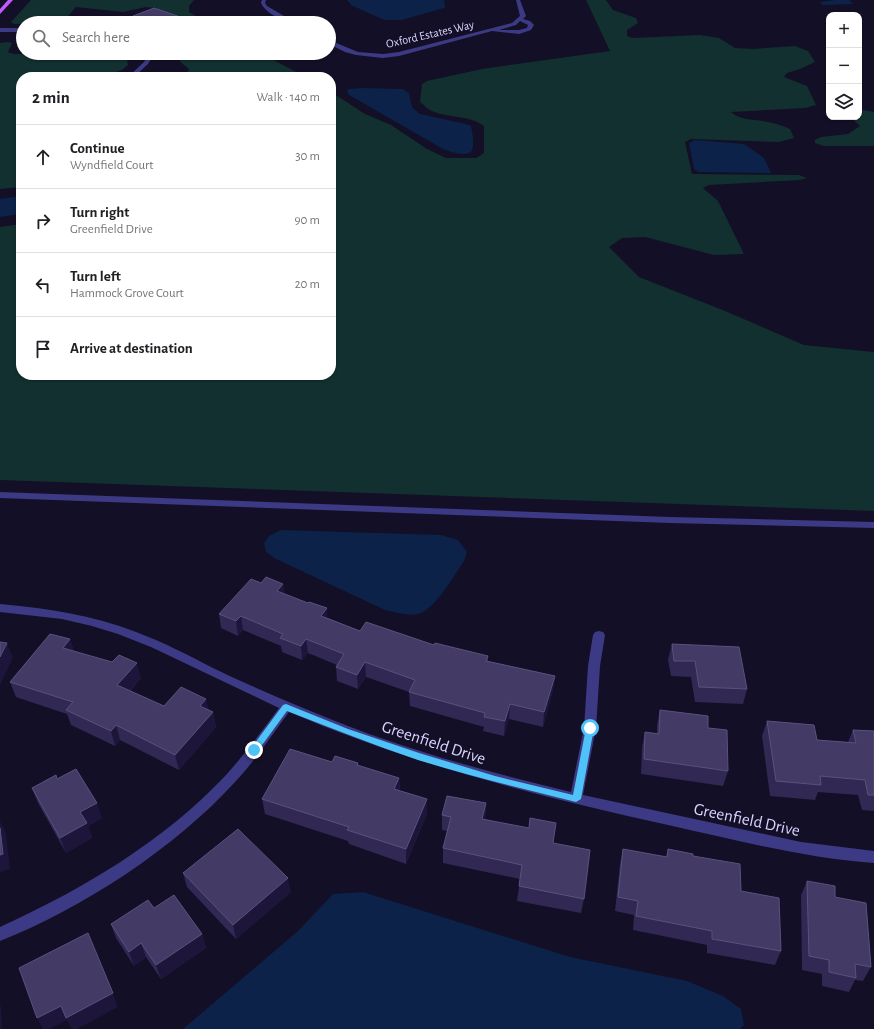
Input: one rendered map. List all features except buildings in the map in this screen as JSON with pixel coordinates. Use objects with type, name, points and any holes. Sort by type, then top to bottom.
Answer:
[{"type":"main road","points":[[0,12],[11,0]]},
{"type":"street","points":[[264,0],[264,7],[280,16]]},
{"type":"street","name":"Oxford Estates Way","points":[[336,46],[346,51],[358,54],[383,56],[399,54],[514,24],[520,20],[523,13],[518,0]]},
{"type":"street","name":"Oxford Estates Way","points":[[489,30],[508,33],[520,32],[529,29],[531,25],[528,22],[520,20]]},
{"type":"street","points":[[0,30],[16,30]]},
{"type":"street","points":[[136,72],[148,60]]},
{"type":"street","points":[[0,495],[670,520],[874,525]]},
{"type":"street","name":"Greenfield Drive","points":[[0,608],[57,614],[121,630],[166,648],[286,707],[346,731],[418,756],[495,779],[576,799],[812,850],[874,858]]},
{"type":"street","points":[[576,799],[590,728],[594,666],[599,635]]},
{"type":"street","points":[[0,934],[48,913],[91,889],[131,864],[185,822],[230,779],[286,707]]},
{"type":"green space","points":[[31,0],[194,0],[189,6],[189,12],[196,16],[170,16],[156,8],[146,7],[123,12],[76,7],[68,16],[16,16]]},
{"type":"green space","points":[[586,0],[606,0],[613,10],[636,18],[638,23],[627,30],[627,36],[632,38],[700,35],[719,38],[735,48],[753,49],[795,46],[808,51],[815,62],[787,73],[784,77],[807,86],[816,105],[805,108],[731,112],[739,117],[771,122],[790,129],[794,138],[779,142],[691,139],[685,142],[692,174],[799,175],[807,178],[800,180],[709,185],[703,188],[718,201],[744,254],[714,255],[645,237],[622,238],[609,247],[639,277],[725,311],[804,345],[874,352],[874,511],[0,480],[0,227],[16,225],[16,380],[336,380],[336,95],[365,114],[391,125],[427,149],[446,158],[476,158],[484,153],[484,126],[478,122],[443,115],[429,109],[420,102],[422,84],[427,81],[482,69],[610,51]]},
{"type":"green space","points":[[16,16],[16,24],[11,22]]},
{"type":"green space","points":[[0,43],[12,43],[8,52],[16,54],[16,60],[127,60],[128,65],[122,70],[116,72],[16,72],[16,187],[0,189]]},
{"type":"green space","points":[[273,60],[296,72],[188,72],[189,69],[179,61]]},
{"type":"green space","points":[[862,110],[874,112],[874,146],[824,146],[815,143],[815,140],[821,137],[848,134],[860,126],[853,120],[862,120]]},
{"type":"water","points":[[347,0],[444,0],[445,7],[402,20],[384,20],[351,5]]},
{"type":"water","points":[[849,0],[853,4],[822,5],[820,2]]},
{"type":"water","points":[[349,89],[403,89],[409,93],[412,107],[420,114],[471,126],[473,141],[472,150],[469,153],[461,154],[443,149],[349,95],[347,91]]},
{"type":"water","points":[[695,140],[744,144],[764,158],[771,173],[699,172],[694,169],[689,143]]},
{"type":"water","points":[[16,197],[16,215],[0,217],[0,199]]},
{"type":"water","points":[[281,530],[441,535],[458,540],[467,552],[464,561],[450,583],[431,606],[418,614],[405,614],[385,610],[276,559],[266,552],[264,543],[269,536]]},
{"type":"water","points":[[363,892],[570,957],[687,981],[723,996],[741,1009],[744,1025],[740,1029],[183,1029],[298,931],[333,894]]},
{"type":"route","points":[[254,750],[286,707],[346,731],[418,756],[495,779],[576,799],[590,728]]}]
